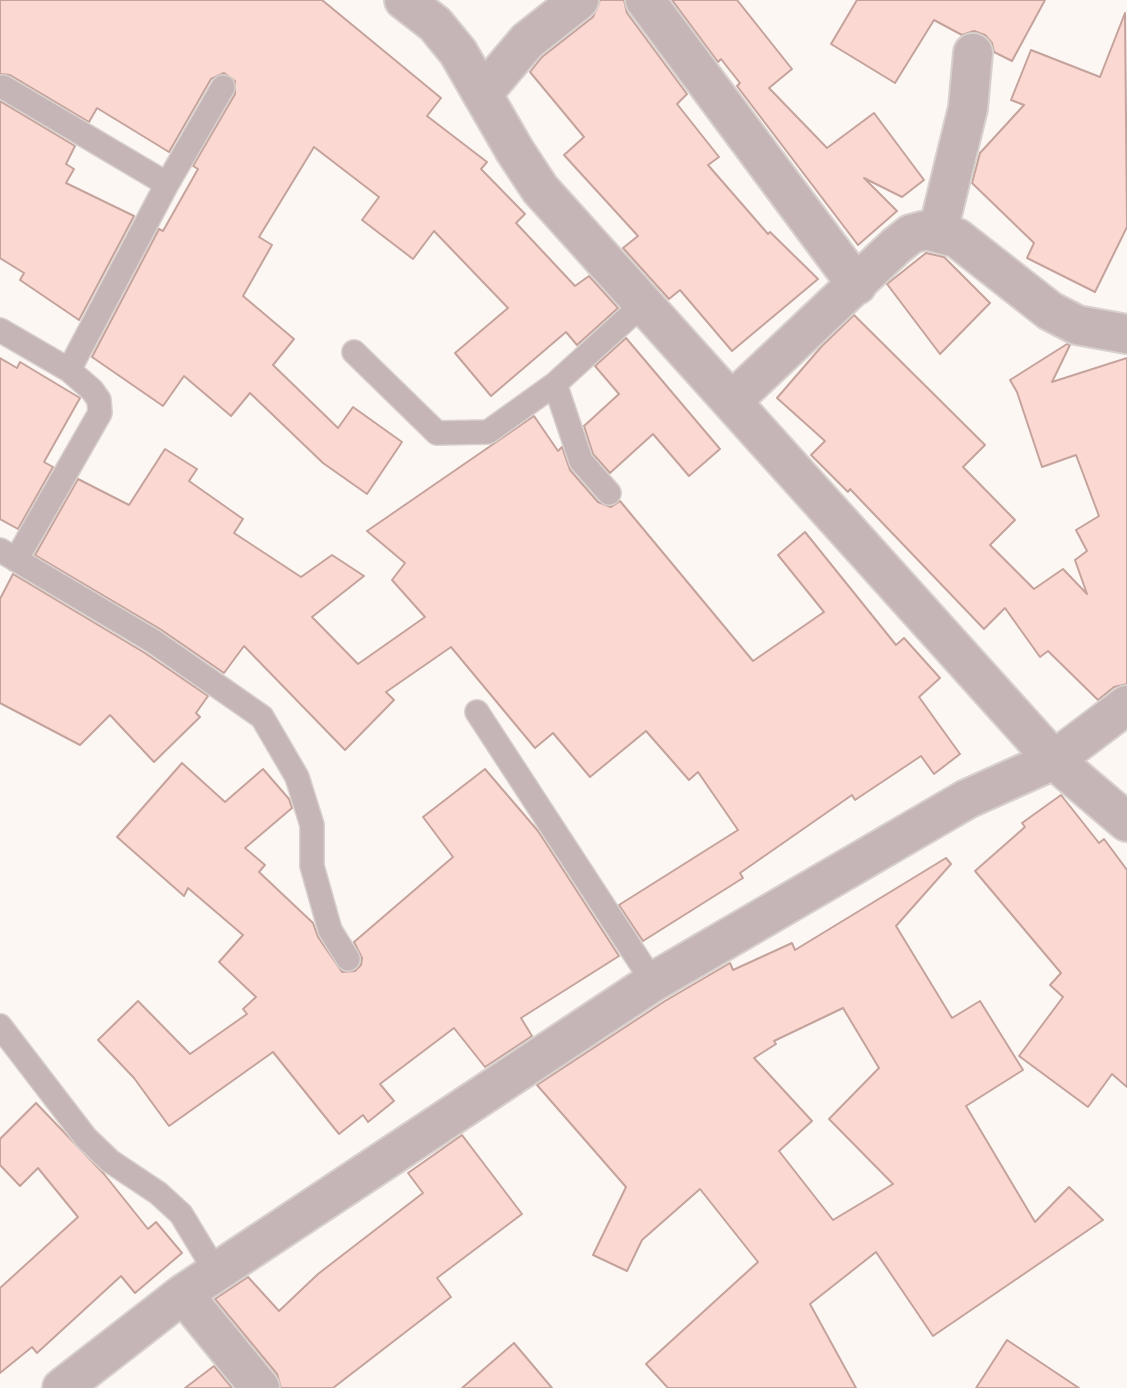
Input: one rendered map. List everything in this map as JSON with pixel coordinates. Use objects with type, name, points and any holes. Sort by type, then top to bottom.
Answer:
[{"type":"street","points":[[404,0],[435,24],[458,52],[540,189],[1054,760],[1127,822]]},
{"type":"street","points":[[484,92],[527,41],[579,0]]},
{"type":"street","points":[[645,0],[858,285]]},
{"type":"street","points":[[938,231],[968,108],[973,53]]},
{"type":"street","points":[[732,401],[911,234],[938,231],[957,238],[986,257],[1050,311],[1077,325],[1125,331]]},
{"type":"street","points":[[62,1388],[183,1294],[653,982],[967,799],[1054,760],[1127,705]]},
{"type":"street","points":[[183,1294],[260,1388]]},
{"type":"lane","points":[[3,87],[167,184]]},
{"type":"lane","points":[[69,370],[167,184],[223,88]]},
{"type":"lane","points":[[354,352],[437,433],[488,432],[555,384],[644,303]]},
{"type":"lane","points":[[0,330],[69,370],[92,390],[99,400],[100,413],[8,555],[153,641],[262,717],[297,777],[312,825],[312,866],[330,930],[348,959]]},
{"type":"lane","points":[[555,384],[580,461],[609,493]]},
{"type":"lane","points":[[477,712],[653,982]]},
{"type":"lane","points":[[0,1026],[86,1138],[110,1161],[158,1193],[181,1214],[216,1272]]},
{"type":"building","points":[[0,0],[322,0],[441,98],[427,116],[487,162],[481,169],[525,214],[516,223],[575,286],[589,276],[618,308],[577,345],[566,332],[491,396],[455,353],[508,308],[434,231],[413,259],[362,220],[379,197],[314,147],[259,237],[272,245],[243,296],[294,339],[273,365],[338,428],[353,407],[402,442],[367,494],[323,463],[250,393],[231,416],[184,376],[163,406],[92,357],[159,229],[163,231],[198,169],[193,166],[235,94],[235,81],[224,73],[211,79],[169,152],[97,108],[89,122],[10,75],[0,74]]},
{"type":"building","points":[[600,0],[624,0],[627,13],[687,94],[677,104],[719,157],[708,165],[768,234],[770,232],[818,279],[732,351],[680,290],[669,299],[623,248],[638,236],[564,155],[584,137],[530,72],[542,57],[593,17]]},
{"type":"building","points":[[672,0],[737,0],[792,69],[769,88],[827,148],[874,113],[924,180],[902,197],[864,178],[897,211],[858,245],[737,86],[740,83],[721,59],[718,62]]},
{"type":"building","points":[[857,0],[1045,0],[1012,61],[994,52],[992,43],[985,35],[974,31],[962,35],[934,20],[895,83],[831,44]]},
{"type":"building","points":[[1125,13],[1127,227],[1095,292],[1027,258],[1034,243],[972,183],[980,153],[1024,105],[1011,100],[1031,50],[1100,77]]},
{"type":"building","points":[[0,101],[75,146],[66,164],[74,169],[66,183],[134,216],[79,320],[20,280],[24,273],[0,258]]},
{"type":"building","points":[[926,253],[944,257],[990,303],[940,354],[887,284]]},
{"type":"building","points":[[854,315],[985,445],[963,467],[1015,520],[990,545],[1034,589],[1063,569],[1087,594],[1075,560],[1087,551],[1076,530],[1099,516],[1076,455],[1042,467],[1017,392],[1010,380],[1067,344],[1070,345],[1052,382],[1127,358],[1127,684],[1114,687],[1098,700],[1048,651],[1040,657],[1005,608],[984,629],[850,489],[848,492],[811,455],[825,441],[777,398],[822,346]]},
{"type":"building","points":[[626,338],[720,449],[689,476],[653,434],[610,473],[593,454],[584,426],[619,394],[595,366]]},
{"type":"building","points":[[0,358],[17,368],[20,362],[80,398],[44,462],[53,467],[18,529],[0,519]]},
{"type":"building","points":[[534,416],[558,451],[562,447],[570,470],[598,502],[611,507],[620,501],[753,661],[824,612],[778,555],[805,532],[896,645],[904,638],[940,678],[919,697],[960,754],[934,774],[921,756],[855,800],[852,795],[740,873],[743,878],[643,941],[619,905],[738,830],[698,772],[689,780],[646,731],[590,777],[553,733],[535,748],[451,647],[386,692],[394,700],[345,750],[244,646],[224,673],[160,629],[35,555],[78,479],[129,505],[165,449],[197,469],[189,481],[243,519],[234,533],[301,577],[332,555],[364,576],[312,617],[358,664],[425,617],[392,580],[405,563],[367,531]]},
{"type":"building","points":[[13,574],[145,653],[208,696],[196,713],[200,717],[154,762],[110,715],[80,745],[0,703],[0,599]]},
{"type":"building","points":[[182,763],[225,802],[263,769],[289,799],[292,808],[245,848],[265,865],[259,872],[313,923],[318,937],[342,972],[355,971],[361,965],[362,958],[354,942],[453,857],[423,817],[485,769],[538,831],[619,956],[521,1018],[532,1036],[485,1067],[454,1028],[380,1084],[394,1101],[368,1122],[363,1115],[339,1134],[273,1052],[169,1126],[134,1078],[98,1040],[138,1001],[190,1054],[247,1014],[243,1009],[256,997],[219,962],[243,935],[188,888],[184,896],[117,837]]},
{"type":"building","points":[[1061,795],[1099,843],[1104,839],[1127,870],[1127,1087],[1112,1074],[1088,1107],[1019,1056],[1063,997],[1050,985],[1061,973],[975,871],[1025,827],[1022,823]]},
{"type":"building","points":[[946,858],[951,864],[896,926],[952,1018],[980,1001],[1023,1070],[966,1106],[1035,1222],[1069,1187],[1103,1220],[933,1336],[876,1252],[810,1304],[856,1388],[668,1388],[646,1364],[758,1262],[700,1189],[642,1240],[627,1271],[593,1255],[626,1187],[537,1085],[665,1001],[730,963],[733,970],[792,943],[795,950]],"holes":[[[843,1008],[879,1068],[829,1119],[893,1184],[833,1220],[779,1151],[812,1121],[754,1058],[776,1044],[774,1041]]]},
{"type":"building","points":[[36,1103],[104,1174],[148,1229],[156,1222],[182,1253],[135,1293],[121,1276],[37,1353],[32,1347],[0,1373],[0,1288],[78,1217],[38,1168],[20,1186],[0,1165],[0,1139]]},
{"type":"building","points":[[462,1135],[522,1214],[437,1278],[451,1297],[333,1388],[281,1388],[277,1374],[215,1299],[248,1277],[279,1311],[318,1274],[423,1193],[408,1173]]},
{"type":"building","points":[[1007,1340],[1079,1388],[976,1388]]},
{"type":"building","points":[[514,1343],[552,1388],[462,1388]]},
{"type":"building","points":[[214,1366],[232,1388],[185,1388]]}]
